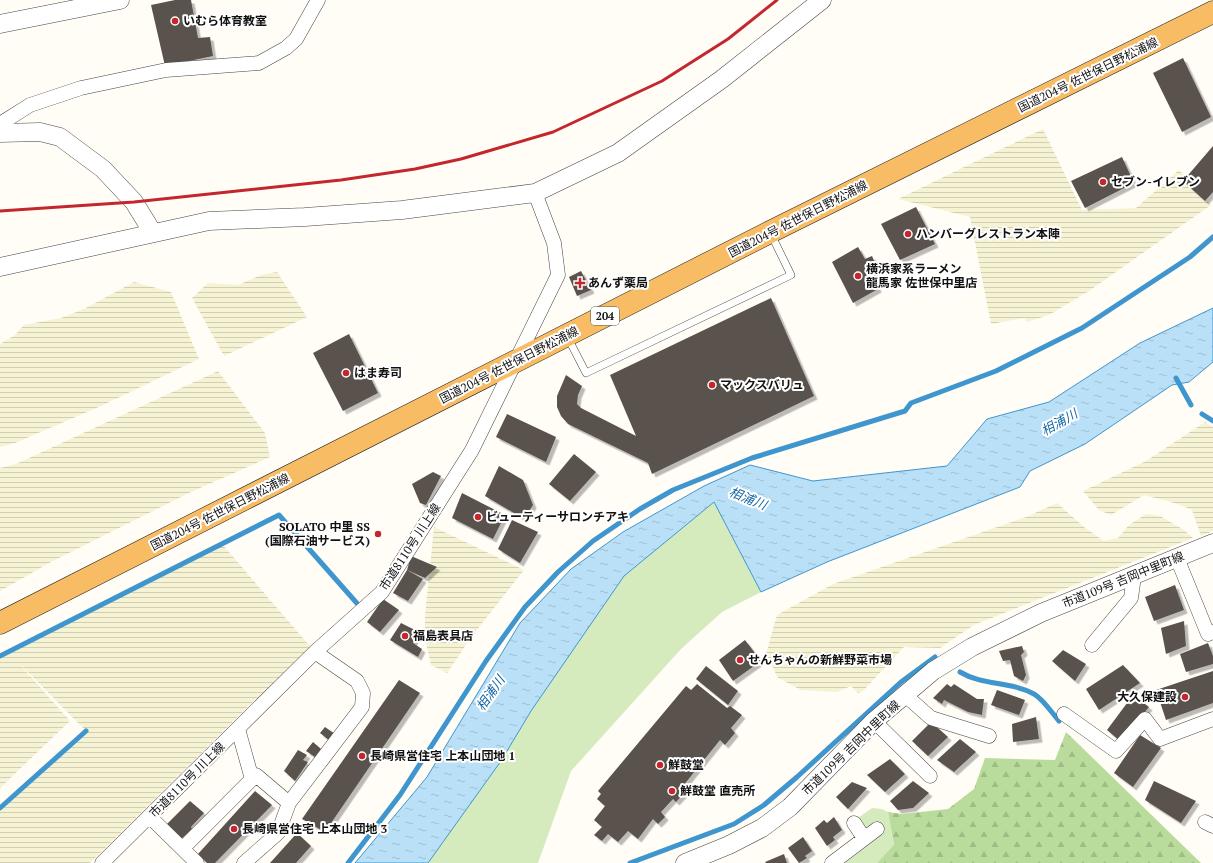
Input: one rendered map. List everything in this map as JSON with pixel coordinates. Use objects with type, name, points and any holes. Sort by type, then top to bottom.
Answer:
[{"type":"highway","name":"国道204号 佐世保日野松浦線","points":[[0,623],[1211,9]]},
{"type":"street","points":[[0,24],[120,0]]},
{"type":"street","points":[[0,124],[30,105],[81,88],[166,70],[259,63],[286,48],[296,39],[318,0]]},
{"type":"street","points":[[0,267],[209,221],[305,217],[402,210],[534,194],[618,153],[722,79],[822,0]]},
{"type":"street","points":[[0,133],[40,132],[60,137],[103,169],[134,202],[153,233]]},
{"type":"street","name":"市道8110号 川上線","points":[[102,863],[315,652],[382,592],[472,450],[558,275],[554,243],[534,194]]},
{"type":"street","name":"市道109号 吉岡中里町線","points":[[685,863],[729,845],[762,828],[790,807],[874,721],[933,671],[972,647],[1041,613],[1213,543]]},
{"type":"street","points":[[1177,558],[1208,634],[1213,632]]},
{"type":"street","points":[[1092,645],[1131,598],[1134,576]]},
{"type":"street","points":[[244,863],[278,833],[289,803],[362,707],[363,693],[357,681],[315,652]]},
{"type":"street","points":[[905,695],[931,718],[989,736]]},
{"type":"street","points":[[1064,714],[1116,752],[1145,718],[1160,738],[1213,719]]},
{"type":"street","points":[[874,721],[930,776]]},
{"type":"street","points":[[238,729],[252,779]]},
{"type":"street","points":[[183,848],[256,775],[289,803]]},
{"type":"street","points":[[150,817],[197,863]]},
{"type":"street","points":[[854,823],[864,838]]},
{"type":"street","points":[[832,863],[877,829]]},
{"type":"lane","points":[[567,336],[586,373],[791,275],[770,232]]},
{"type":"shaded area","points":[[1043,129],[1082,210],[1136,208],[1179,170],[1211,205],[1089,291],[1049,315],[1027,322],[1024,318],[991,324],[970,217],[898,199]]},
{"type":"shaded area","points":[[277,272],[307,317],[224,356],[192,298],[208,283],[238,285],[261,275]]},
{"type":"shaded area","points":[[134,282],[171,292],[199,359],[101,406],[15,443],[0,447],[0,344],[15,335],[24,325],[61,318],[84,309]]},
{"type":"shaded area","points":[[218,371],[265,433],[270,457],[191,492],[51,562],[0,591],[0,468],[16,464]]},
{"type":"shaded area","points":[[1205,422],[1213,427],[1213,531],[1201,536],[1192,510],[1178,504],[1144,495],[1111,515],[1099,510],[1083,491],[1146,461]]},
{"type":"shaded area","points":[[1057,503],[1084,527],[1104,541],[1118,538],[1129,525],[1146,514],[1160,516],[1184,530],[1193,538],[974,625],[940,648],[904,647],[863,691],[858,693],[851,686],[837,692],[801,690],[778,678],[766,654],[777,615],[833,584],[1026,517]]},
{"type":"shaded area","points":[[434,527],[524,570],[472,636],[447,673],[431,665],[425,638],[425,616]]},
{"type":"shaded area","points":[[222,544],[315,652],[256,699],[90,863],[0,863],[0,808],[86,731],[17,661],[70,721],[0,788],[0,656]]},
{"type":"green space","points":[[714,502],[761,592],[722,612],[681,649],[571,771],[538,863],[428,863],[501,761],[531,711],[624,576]]},
{"type":"green space","points":[[1066,732],[1201,863],[877,863],[894,845],[888,812],[902,814],[948,809],[974,789],[985,758],[1055,760]]},
{"type":"green space","points":[[872,808],[882,809],[888,812],[894,846],[877,863],[842,863],[880,834],[874,823],[869,827],[864,827],[858,818]]},
{"type":"water","name":"相浦川","points":[[1213,308],[1213,362],[1189,382],[1172,385],[1085,444],[1030,471],[1020,487],[827,562],[761,592],[714,502],[624,576],[531,711],[501,761],[428,863],[355,863],[427,777],[520,623],[571,569],[623,532],[704,486],[750,465],[813,481],[947,466],[987,419],[1049,402],[1140,343]]},
{"type":"building","name":"いむら体育教室","points":[[175,0],[191,0],[198,38],[210,37],[213,56],[165,66],[151,5]]},
{"type":"building","points":[[1183,58],[1211,117],[1182,132],[1153,73]]},
{"type":"building","points":[[1213,146],[1213,192],[1205,201],[1183,181]]},
{"type":"building","name":"セブン-イレブン","points":[[1122,157],[1134,183],[1085,208],[1071,181]]},
{"type":"building","name":"ハンバーグレストラン本陣","points":[[916,207],[935,244],[900,260],[881,224]]},
{"type":"building","name":"横浜家系ラーメン 龍馬家 佐世保中里店","points":[[858,247],[865,259],[872,256],[880,274],[874,277],[878,289],[853,303],[832,262]]},
{"type":"building","name":"あんず薬局","points":[[581,271],[591,290],[577,296],[569,277]]},
{"type":"building","name":"マックスバリュ","points":[[771,298],[814,396],[652,474],[648,463],[568,424],[561,416],[557,407],[557,396],[566,375],[582,386],[578,395],[577,404],[581,408],[636,436],[610,375]]},
{"type":"building","name":"はま寿司","points":[[349,334],[378,393],[343,411],[313,353]]},
{"type":"building","points":[[507,414],[556,437],[546,462],[496,437]]},
{"type":"building","points":[[574,454],[596,472],[570,501],[549,484]]},
{"type":"building","points":[[499,466],[523,480],[533,505],[524,519],[485,496]]},
{"type":"building","points":[[433,472],[441,476],[426,505],[420,503],[412,484]]},
{"type":"building","name":"ビューティーサロンチアキ","points":[[462,493],[505,515],[493,539],[452,518]]},
{"type":"building","points":[[512,520],[538,532],[520,563],[498,549]]},
{"type":"building","points":[[411,556],[437,567],[425,578],[407,570]]},
{"type":"building","points":[[407,570],[423,579],[408,601],[393,593]]},
{"type":"building","points":[[1175,585],[1184,610],[1154,621],[1145,597]]},
{"type":"building","points":[[383,599],[399,610],[380,632],[367,622]]},
{"type":"building","points":[[1184,621],[1186,646],[1166,654],[1161,628]]},
{"type":"building","name":"福島表具店","points":[[401,623],[419,632],[413,643],[422,649],[418,657],[390,640]]},
{"type":"building","name":"せんちゃんの新鮮野菜市場","points":[[745,640],[761,661],[733,681],[719,660]]},
{"type":"building","points":[[1208,643],[1213,656],[1213,664],[1186,672],[1180,654]]},
{"type":"building","points":[[1022,646],[1024,652],[1021,655],[1026,675],[1023,681],[1014,676],[1010,660],[1003,661],[999,651]]},
{"type":"building","points":[[1063,650],[1086,664],[1075,681],[1052,661]]},
{"type":"building","points":[[1123,665],[1140,683],[1099,710],[1086,689]]},
{"type":"building","points":[[706,666],[738,691],[728,705],[696,679]]},
{"type":"building","name":"大久保建設","points":[[1213,671],[1213,703],[1166,720],[1156,690]]},
{"type":"building","name":"長崎県営住宅 上本山団地 1","points":[[399,680],[420,693],[325,832],[302,819]]},
{"type":"building","name":"鮮鼓堂","points":[[697,684],[727,708],[730,706],[742,715],[731,728],[735,733],[725,745],[720,740],[683,786],[687,790],[676,802],[673,799],[661,812],[665,817],[658,824],[653,819],[638,839],[628,831],[618,842],[608,834],[602,841],[594,835],[602,827],[594,820],[605,806],[597,799],[601,794],[598,791],[686,686],[691,690]]},
{"type":"building","points":[[947,684],[951,687],[954,684],[977,699],[984,699],[982,715],[968,712],[944,700],[942,704],[933,698]]},
{"type":"building","points":[[997,690],[1025,700],[1019,715],[991,705]]},
{"type":"building","points":[[1133,695],[1149,707],[1120,741],[1107,730]]},
{"type":"building","points":[[1036,717],[1039,739],[1013,742],[1012,724]]},
{"type":"building","points":[[931,722],[948,737],[928,756],[912,741]]},
{"type":"building","points":[[325,727],[335,734],[330,741],[320,733]]},
{"type":"building","points":[[1140,735],[1161,748],[1133,787],[1114,773]]},
{"type":"building","points":[[960,739],[976,752],[954,772],[937,760]]},
{"type":"building","points":[[313,742],[321,749],[315,757],[306,751]]},
{"type":"building","points":[[298,750],[307,755],[303,760],[308,762],[295,781],[284,771]]},
{"type":"building","points":[[890,759],[905,774],[885,792],[867,775]]},
{"type":"building","points":[[913,781],[929,793],[913,808],[898,810],[890,801]]},
{"type":"building","points":[[1154,781],[1196,801],[1181,823],[1145,800]]},
{"type":"building","points":[[852,782],[867,788],[848,809],[836,797]]},
{"type":"building","name":"長崎県営住宅 上本山団地 3","points":[[255,791],[272,805],[215,863],[207,863],[198,854]]},
{"type":"building","points":[[190,801],[204,813],[191,827],[192,829],[180,840],[167,824]]},
{"type":"building","points":[[834,817],[842,830],[833,837],[835,840],[827,846],[815,828],[824,820],[827,823]]},
{"type":"building","points":[[297,833],[311,846],[296,863],[270,863]]},
{"type":"building","points":[[803,837],[812,851],[805,856],[807,858],[799,863],[788,848]]},
{"type":"building","points":[[784,854],[787,863],[765,862]]},
{"type":"waterway","points":[[348,863],[400,795],[486,661],[525,607],[558,572],[593,541],[640,509],[673,490],[752,458],[905,411],[911,403],[996,371],[1082,328],[1190,257],[1213,237]]},
{"type":"waterway","points":[[1176,378],[1191,405]]},
{"type":"waterway","points":[[1202,414],[1213,421]]},
{"type":"waterway","points":[[0,656],[279,515],[362,609]]},
{"type":"waterway","points":[[630,863],[734,824],[764,805],[797,777],[901,682],[935,657]]},
{"type":"waterway","points":[[960,672],[978,680],[1016,687],[1034,694],[1044,703],[1059,721]]},
{"type":"waterway","points":[[0,808],[86,731]]},
{"type":"railway","points":[[0,211],[134,202],[341,180],[415,169],[461,159],[553,132],[662,81],[728,39],[777,0]]},
{"type":"place","name":"いむら体育教室","points":[[175,21]]},
{"type":"place","name":"セブン-イレブン","points":[[1103,182]]},
{"type":"place","name":"ハンバーグレストラン本陣","points":[[908,234]]},
{"type":"place","name":"横浜家系ラーメン 龍馬家 佐世保中里店","points":[[858,276]]},
{"type":"place","name":"あんず薬局","points":[[580,283]]},
{"type":"place","name":"はま寿司","points":[[346,373]]},
{"type":"place","name":"マックスバリュ","points":[[712,385]]},
{"type":"place","name":"ビューティーサロンチアキ","points":[[478,517]]},
{"type":"place","name":"SOLATO 中里 SS (国際石油サービス)","points":[[378,534]]},
{"type":"place","name":"福島表具店","points":[[405,636]]},
{"type":"place","name":"せんちゃんの新鮮野菜市場","points":[[740,660]]},
{"type":"place","name":"大久保建設","points":[[1185,697]]},
{"type":"place","name":"長崎県営住宅 上本山団地 1","points":[[362,756]]},
{"type":"place","name":"鮮鼓堂","points":[[660,765]]},
{"type":"place","name":"鮮鼓堂 直売所","points":[[672,791]]},
{"type":"place","name":"長崎県営住宅 上本山団地 3","points":[[234,829]]}]
